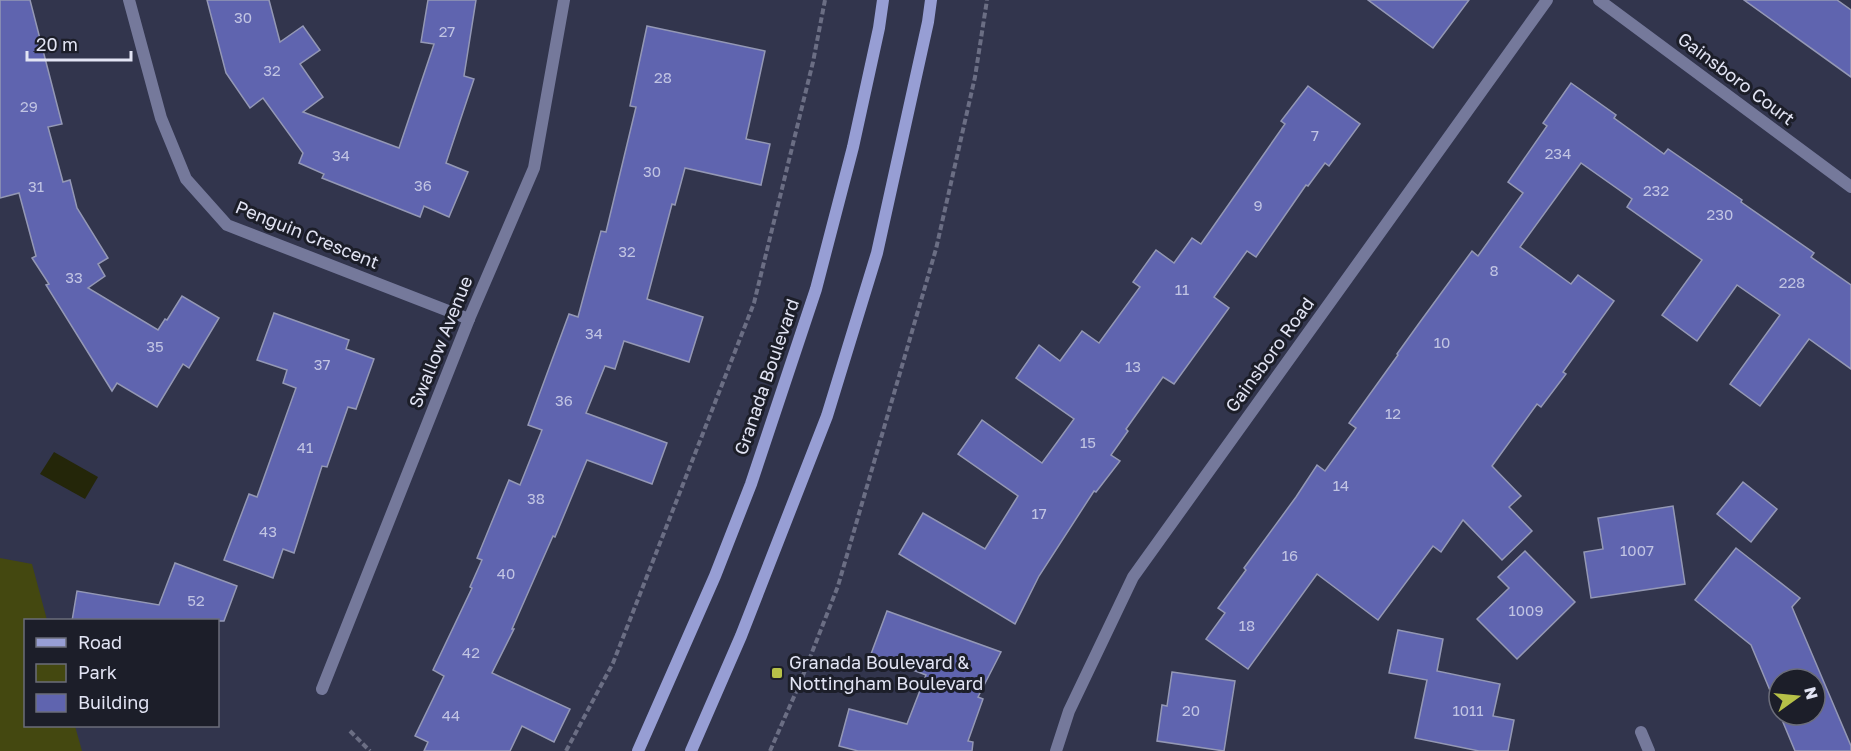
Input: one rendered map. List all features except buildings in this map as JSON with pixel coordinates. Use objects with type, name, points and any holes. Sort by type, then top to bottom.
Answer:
[{"type":"main road","name":"Granada Boulevard","points":[[638,751],[715,576],[751,484],[816,289],[853,147],[883,0]]},
{"type":"main road","points":[[691,751],[741,636],[827,416],[878,253],[931,0]]},
{"type":"street","name":"Penguin Crescent","points":[[129,0],[161,118],[186,179],[226,225],[469,319]]},
{"type":"street","name":"Swallow Avenue","points":[[322,689],[469,319],[534,168],[564,0]]},
{"type":"street","name":"Gainsboro Road","points":[[1056,751],[1068,711],[1133,577],[1547,0]]},
{"type":"street","name":"Gainsboro Court","points":[[1599,0],[1851,187]]},
{"type":"street","points":[[1641,732],[1649,751]]},
{"type":"path","points":[[566,751],[613,663],[754,303],[813,62],[825,0]]},
{"type":"path","points":[[770,751],[800,683],[838,586],[936,249],[975,78],[987,0]]},
{"type":"path","points":[[350,731],[370,751]]},
{"type":"green space","points":[[0,558],[32,564],[47,619],[24,619],[24,727],[75,727],[82,751],[0,751]]},
{"type":"shaded area","points":[[54,452],[98,477],[85,499],[40,474]]},
{"type":"place","name":"Granada Boulevard & Nottingham Boulevard","points":[[777,673]]}]
